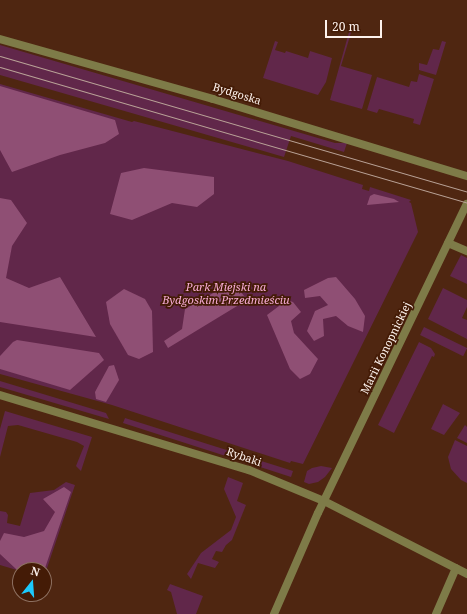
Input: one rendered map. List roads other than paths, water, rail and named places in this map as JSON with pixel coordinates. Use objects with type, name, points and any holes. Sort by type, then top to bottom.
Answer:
[{"type":"street","name":"Bydgoska","points":[[0,39],[213,98],[467,176]]},
{"type":"street","name":"Marii Konopnickiej","points":[[274,614],[324,501],[467,204]]},
{"type":"street","points":[[448,243],[467,251]]},
{"type":"street","name":"Rybaki","points":[[0,395],[249,470],[324,501],[467,574]]},
{"type":"street","points":[[436,614],[456,568]]},
{"type":"tram line","points":[[0,56],[467,192]]},
{"type":"tram line","points":[[0,67],[467,203]]},
{"type":"park label","name":"Park Miejski na Bydgoskim Przedmieściu","points":[[226,294]]}]
